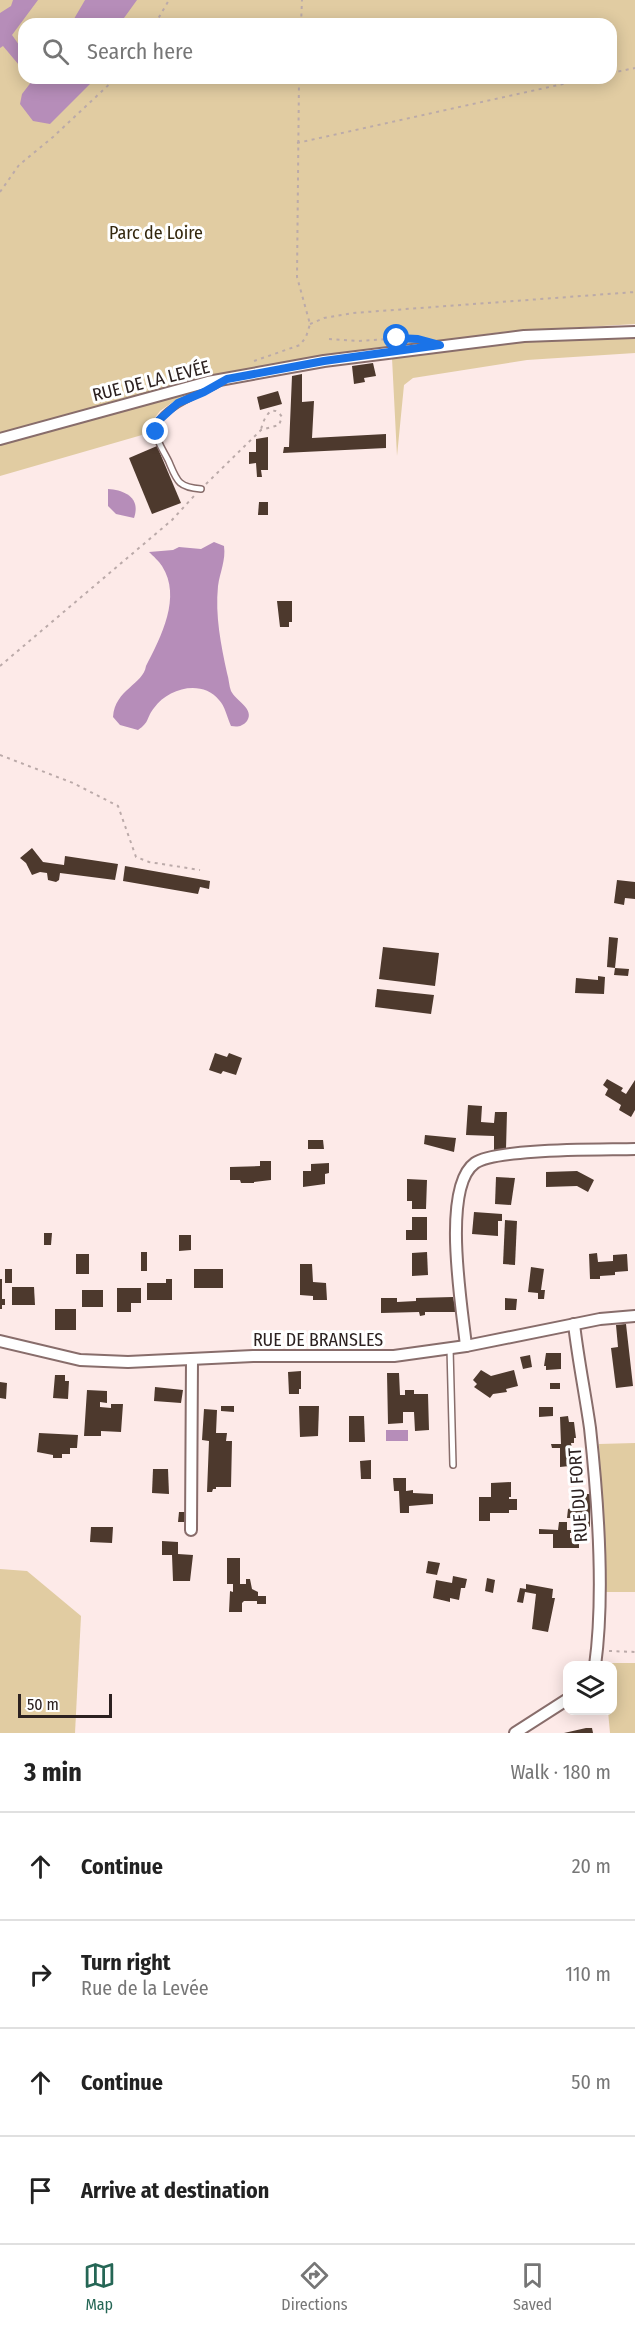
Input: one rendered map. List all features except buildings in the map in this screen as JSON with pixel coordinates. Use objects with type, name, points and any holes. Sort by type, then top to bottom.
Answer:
[{"type":"street","name":"RUE DE LA LEVÉE","points":[[0,440],[92,412],[227,379],[324,361],[524,336],[635,332]]},
{"type":"street","points":[[466,1346],[457,1265],[456,1200],[467,1170],[476,1162],[489,1157],[542,1152],[635,1149]]},
{"type":"street","name":"RUE DE BRANSLES","points":[[0,1341],[80,1360],[128,1362],[253,1356],[394,1356],[466,1346],[574,1324],[635,1316]]},
{"type":"street","name":"RUE DU FORT","points":[[574,1324],[590,1429],[597,1529],[600,1633],[596,1661]]},
{"type":"street","points":[[191,1530],[192,1359]]},
{"type":"street","points":[[515,1733],[563,1702]]},
{"type":"lane","points":[[201,489],[188,488],[178,482],[156,432],[158,421],[178,403],[227,379]]},
{"type":"lane","points":[[450,1348],[453,1465]]},
{"type":"path","points":[[158,18],[169,0]]},
{"type":"path","points":[[301,18],[302,0]]},
{"type":"path","points":[[617,72],[635,68]]},
{"type":"path","points":[[0,192],[19,165],[110,84]]},
{"type":"path","points":[[245,363],[300,345],[306,337],[310,324],[297,277],[299,84]]},
{"type":"path","points":[[297,144],[563,84]]},
{"type":"path","points":[[310,324],[324,318],[353,313],[635,292]]},
{"type":"path","points":[[329,339],[408,339]]},
{"type":"path","points":[[0,666],[172,520],[261,430],[279,425],[282,417],[280,412],[269,412],[263,419],[261,430]]},
{"type":"path","points":[[0,755],[73,783],[118,806],[136,857],[148,862],[200,870]]},
{"type":"path","points":[[597,1650],[635,1652]]},
{"type":"green space","name":"Parc de Loire","points":[[0,0],[635,0],[635,324],[502,332],[303,360],[0,435]]},
{"type":"green space","points":[[635,337],[635,353],[527,360],[413,378],[404,385],[397,456],[392,358],[500,343]]},
{"type":"green space","points":[[194,391],[193,395],[173,402],[160,411],[142,435],[0,476],[0,444]]},
{"type":"green space","points":[[635,1443],[635,1592],[605,1592],[599,1444]]},
{"type":"green space","points":[[0,1569],[27,1571],[81,1616],[75,1733],[0,1733]]},
{"type":"green space","points":[[617,1663],[635,1663],[635,1733],[610,1733],[608,1715],[617,1715]]},
{"type":"shaded area","points":[[13,0],[38,0],[25,18],[18,18],[18,27],[12,35],[18,44],[18,64],[3,46],[0,48],[0,13],[11,6]]},
{"type":"shaded area","points":[[85,0],[137,0],[124,18],[74,18]]},
{"type":"shaded area","points":[[30,84],[90,84],[50,124],[33,121],[20,104],[22,94]]},
{"type":"shaded area","points":[[108,489],[130,496],[135,505],[134,518],[116,514],[108,506]]},
{"type":"shaded area","points":[[214,542],[224,546],[217,597],[223,652],[231,691],[247,709],[249,717],[247,721],[239,726],[231,726],[219,700],[212,693],[195,688],[176,691],[168,695],[154,708],[138,730],[120,725],[113,717],[115,708],[119,700],[144,672],[163,630],[170,604],[168,578],[161,564],[149,552],[173,550],[179,547],[201,549]]},
{"type":"shaded area","points":[[386,1430],[408,1430],[408,1441],[386,1441]]},
{"type":"route","points":[[156,432],[158,421],[178,403],[227,379],[324,361],[440,345],[418,339],[397,338]]}]
